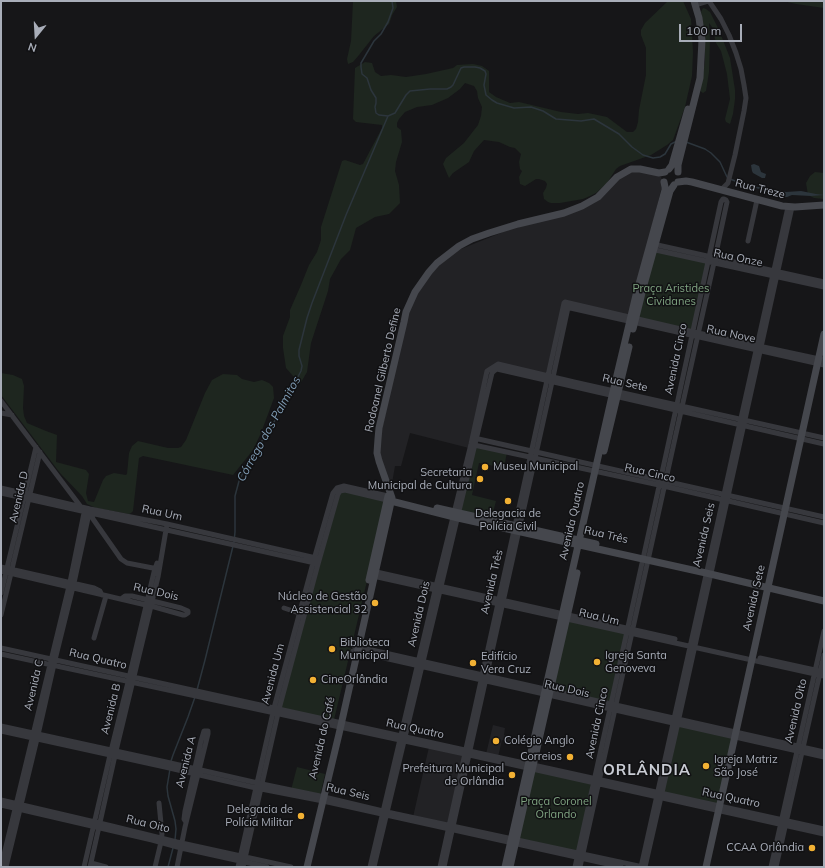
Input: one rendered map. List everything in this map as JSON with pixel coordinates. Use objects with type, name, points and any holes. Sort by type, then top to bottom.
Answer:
[{"type":"street","points":[[677,158],[701,65],[702,40],[695,3],[708,1],[721,19],[736,52],[741,68],[746,98],[736,151],[728,182],[721,190]]},
{"type":"street","name":"Avenida Quatro","points":[[505,867],[513,841],[632,320],[660,217],[665,190],[665,176],[677,158]]},
{"type":"street","name":"Avenida Quatro","points":[[660,217],[670,191],[677,178],[677,158]]},
{"type":"street","name":"Rodoanel Gilberto Define","points":[[390,499],[389,488],[377,453],[379,428],[406,312],[415,292],[428,272],[452,250],[472,239],[518,224],[564,213],[582,206],[598,197],[617,177],[627,171],[635,169],[651,172],[661,178],[665,176]]},
{"type":"street","points":[[673,169],[677,178],[669,185],[665,176],[673,169]]},
{"type":"street","name":"Rua Treze","points":[[677,178],[778,206],[790,207],[824,205]]},
{"type":"street","name":"Avenida Cinco","points":[[575,867],[580,856],[695,334],[727,202],[724,199],[721,202],[712,260]]},
{"type":"street","points":[[748,241],[757,200]]},
{"type":"street","name":"Avenida Seis","points":[[642,867],[660,795],[790,207]]},
{"type":"street","name":"Rua Onze","points":[[652,247],[775,274],[824,287]]},
{"type":"street","name":"Rua Onze","points":[[775,274],[824,282]]},
{"type":"street","name":"Rua Nove","points":[[566,305],[822,361]]},
{"type":"street","name":"Avenida Três","points":[[444,867],[467,753],[566,305]]},
{"type":"street","name":"Avenida Sete","points":[[710,867],[737,735],[822,361],[824,334]]},
{"type":"street","name":"Rua Sete","points":[[493,370],[498,364],[511,370],[526,374],[742,422],[804,437],[824,444]]},
{"type":"street","name":"Avenida Dois","points":[[374,867],[402,739],[474,439],[493,370]]},
{"type":"street","points":[[1,400],[87,511],[121,559],[127,562],[157,569]]},
{"type":"street","points":[[1,408],[8,410]]},
{"type":"street","points":[[1,413],[12,415]]},
{"type":"street","name":"Rua Sete","points":[[804,437],[824,438]]},
{"type":"street","name":"Rua Cinco","points":[[474,439],[533,454],[810,517],[824,523]]},
{"type":"street","name":"Rua Cinco","points":[[473,445],[533,454]]},
{"type":"street","name":"Avenida D","points":[[27,496],[36,447]]},
{"type":"street","name":"Avenida D","points":[[1,593],[40,452]]},
{"type":"street","name":"Rua Três","points":[[338,490],[344,486],[456,515],[771,586],[824,596]]},
{"type":"street","name":"Rua Um","points":[[1,488],[87,511],[167,527],[316,561]]},
{"type":"street","name":"Avenida Um","points":[[238,867],[242,861],[276,711],[316,561],[337,498],[338,490]]},
{"type":"street","name":"Rua Um","points":[[1,493],[27,496]]},
{"type":"street","name":"Avenida do Café","points":[[303,867],[339,725],[390,499]]},
{"type":"street","name":"Avenida C","points":[[1,867],[35,736],[87,511]]},
{"type":"street","name":"Rua Cinco","points":[[810,517],[824,517]]},
{"type":"street","name":"Avenida B","points":[[90,865],[113,753],[167,527]]},
{"type":"street","name":"Rua Dois","points":[[1,567],[8,571],[71,585],[98,589],[104,595],[121,599],[127,596],[183,615],[188,613],[188,611],[181,608],[149,603]]},
{"type":"street","name":"Avenida D","points":[[1,615],[8,571]]},
{"type":"street","name":"Rua Um","points":[[373,574],[820,673]]},
{"type":"street","name":"Rua Três","points":[[771,586],[824,601]]},
{"type":"street","points":[[94,638],[104,595]]},
{"type":"street","points":[[284,608],[302,614]]},
{"type":"street","name":"Avenida Oito","points":[[820,673],[824,631]]},
{"type":"street","name":"Rua Quatro","points":[[1,648],[52,662],[131,680],[784,822],[824,829]]},
{"type":"street","name":"Rua Dois","points":[[356,649],[800,749],[824,752]]},
{"type":"street","name":"Rua Quatro","points":[[1,654],[52,662]]},
{"type":"street","name":"Avenida Oito","points":[[776,867],[800,749],[824,655]]},
{"type":"street","name":"Rua Seis","points":[[1,726],[35,736]]},
{"type":"street","name":"Avenida A","points":[[177,867],[179,845],[186,822],[184,814],[197,772],[208,734],[208,731],[205,730],[202,737],[197,772]]},
{"type":"street","name":"Rua Seis","points":[[1,731],[35,736],[165,764],[580,856],[621,867]]},
{"type":"street","name":"Rua Dois","points":[[800,749],[824,757]]},
{"type":"street","name":"Avenida do Café","points":[[307,867],[321,799]]},
{"type":"street","name":"Rua Oito","points":[[1,800],[18,806],[162,840],[267,867]]},
{"type":"street","points":[[155,867],[162,840],[159,803]]},
{"type":"street","name":"Rua Oito","points":[[1,805],[18,806]]},
{"type":"street","name":"Avenida C","points":[[6,867],[18,806]]},
{"type":"street","name":"Avenida Sete","points":[[706,867],[721,808]]},
{"type":"street","name":"Avenida Dois","points":[[370,867],[385,813]]},
{"type":"street","name":"Rua Quatro","points":[[784,822],[824,834]]},
{"type":"street","name":"Avenida Oito","points":[[771,867],[784,822]]},
{"type":"street","name":"Avenida B","points":[[84,867],[97,825]]},
{"type":"street","name":"Avenida Três","points":[[440,867],[451,827]]},
{"type":"street","name":"Avenida Quatro","points":[[510,867],[513,841]]},
{"type":"street","name":"Avenida Cinco","points":[[580,856],[580,867]]},
{"type":"street","name":"Rua Seis","points":[[580,856],[642,867]]},
{"type":"street","name":"Rua Oito","points":[[242,861],[291,867]]},
{"type":"street","points":[[90,865],[106,867]]},
{"type":"shaded area","points":[[754,164],[759,166],[761,172],[766,174],[765,178],[753,173],[751,165]]},
{"type":"shaded area","points":[[627,172],[650,172],[661,177],[663,182],[630,316],[565,302],[547,376],[498,364],[487,371],[469,448],[410,433],[401,466],[395,466],[391,489],[380,458],[380,437],[408,315],[416,296],[429,276],[456,251],[513,228],[591,202]]},
{"type":"shaded area","points":[[750,186],[786,192],[801,191],[824,195],[792,195],[783,197]]},
{"type":"shaded area","name":"Colégio Anglo","points":[[493,725],[505,728],[504,735],[515,738],[514,743],[502,740],[498,757],[486,754]]},
{"type":"shaded area","points":[[429,747],[465,754],[449,825],[413,817]]},
{"type":"green space","points":[[353,1],[396,1],[397,7],[389,24],[374,36],[353,62],[348,64],[347,59],[351,41]]},
{"type":"green space","points":[[668,1],[683,1],[691,19],[693,52],[692,76],[685,107],[673,140],[651,155],[620,166],[616,169],[607,183],[596,193],[583,199],[551,203],[544,199],[543,193],[547,184],[545,181],[536,179],[525,186],[520,184],[519,177],[522,171],[520,169],[519,162],[521,154],[515,148],[499,142],[484,140],[474,151],[469,162],[453,173],[449,178],[443,164],[446,158],[464,143],[478,125],[481,116],[482,107],[474,86],[465,83],[448,98],[432,105],[417,107],[405,112],[397,123],[397,127],[401,130],[402,142],[395,171],[399,185],[400,203],[389,214],[375,217],[356,228],[350,250],[341,259],[330,279],[328,291],[311,343],[307,372],[300,384],[286,368],[283,348],[283,336],[290,317],[290,310],[309,265],[317,252],[321,240],[321,227],[342,161],[345,160],[360,165],[363,164],[382,128],[382,125],[356,122],[353,119],[355,68],[365,62],[372,63],[375,72],[381,76],[391,75],[406,77],[453,68],[457,65],[473,64],[482,66],[489,71],[489,92],[496,97],[510,103],[519,102],[561,112],[578,114],[588,113],[607,117],[627,132],[633,132],[636,129],[638,122],[646,75],[646,48],[641,35],[641,30],[645,23]]},
{"type":"green space","points":[[783,1],[824,1],[824,8],[796,4]]},
{"type":"green space","points":[[703,8],[710,12],[730,58],[735,99],[730,124],[726,122],[725,119],[730,99],[727,74],[721,51],[716,43],[712,27],[709,23],[709,72],[706,91],[703,93],[700,91],[705,62],[705,37],[701,12]]},
{"type":"green space","points":[[815,172],[824,173],[824,199],[814,198],[808,195],[806,183],[810,176]]},
{"type":"green space","name":"Praça Aristides Cividanes","points":[[654,250],[708,262],[693,331],[635,318]]},
{"type":"green space","points":[[1,373],[13,375],[22,379],[24,386],[23,408],[27,423],[57,435],[56,462],[86,470],[89,474],[86,493],[88,501],[94,502],[106,476],[114,473],[127,474],[129,453],[132,446],[138,441],[168,448],[181,447],[186,440],[205,393],[212,380],[223,374],[237,375],[242,379],[254,382],[262,380],[269,383],[273,387],[274,398],[253,450],[233,475],[143,456],[139,458],[133,511],[129,514],[96,508],[87,504],[82,496],[60,473],[1,395]]},
{"type":"green space","points":[[475,445],[507,452],[504,468],[479,463],[472,495],[496,501],[491,520],[459,513]]},
{"type":"green space","points":[[341,491],[386,501],[334,720],[281,708],[320,558]]},
{"type":"green space","points":[[567,620],[627,633],[611,704],[551,690]]},
{"type":"green space","points":[[678,724],[735,736],[719,805],[663,793]]},
{"type":"green space","points":[[297,767],[325,774],[320,796],[291,790]]},
{"type":"green space","name":"Praça Coronel Orlando","points":[[532,770],[594,783],[578,853],[517,840]]},
{"type":"waterway","points":[[392,1],[393,8],[388,22],[381,34],[374,41],[361,63],[362,74],[367,78],[371,90],[376,98],[376,113],[379,115],[388,116],[395,113],[410,91],[447,89],[453,85],[461,68],[475,67],[485,71],[486,74],[484,85],[486,95],[497,103],[514,108],[531,107],[543,111],[556,119],[581,121],[594,119],[619,134],[632,147],[643,155],[653,158],[660,157],[665,154],[671,144],[677,141]]},
{"type":"waterway","name":"Córrego dos Palmitos","points":[[197,690],[234,542],[235,496],[239,481],[248,462],[272,426],[301,371],[302,366],[299,350],[312,303],[346,215],[388,116]]},
{"type":"waterway","points":[[686,142],[705,149],[711,153],[720,162],[727,177]]},
{"type":"waterway","points":[[730,179],[751,187]]},
{"type":"waterway","name":"Córrego dos Palmitos","points":[[171,761],[195,697]]},
{"type":"waterway","name":"Córrego dos Palmitos","points":[[170,769],[167,787],[175,821],[175,840]]},
{"type":"waterway","name":"Córrego dos Palmitos","points":[[168,867],[173,848]]},
{"type":"place","name":"Museu Municipal","points":[[485,467]]},
{"type":"place","name":"Secretaria Municipal de Cultura","points":[[480,479]]},
{"type":"place","name":"Delegacia de Polícia Civil","points":[[508,501]]},
{"type":"place","name":"Núcleo de Gestão Assistencial 32","points":[[375,603]]},
{"type":"place","name":"Biblioteca Municipal","points":[[332,649]]},
{"type":"place","name":"Igreja Santa Genoveva","points":[[597,662]]},
{"type":"place","name":"Edifício Vera Cruz","points":[[473,663]]},
{"type":"place","name":"CineOrlândia","points":[[313,680]]},
{"type":"place","name":"Colégio Anglo","points":[[496,741]]},
{"type":"place","name":"Correios","points":[[570,757]]},
{"type":"place","name":"Igreja Matriz São José","points":[[706,766]]},
{"type":"place","name":"Prefeitura Municipal de Orlândia","points":[[512,775]]},
{"type":"place","name":"Delegacia de Polícia Militar","points":[[301,816]]},
{"type":"place","name":"CCAA Orlândia","points":[[812,848]]},
{"type":"district","name":"ORLÂNDIA","points":[[647,770]]}]
